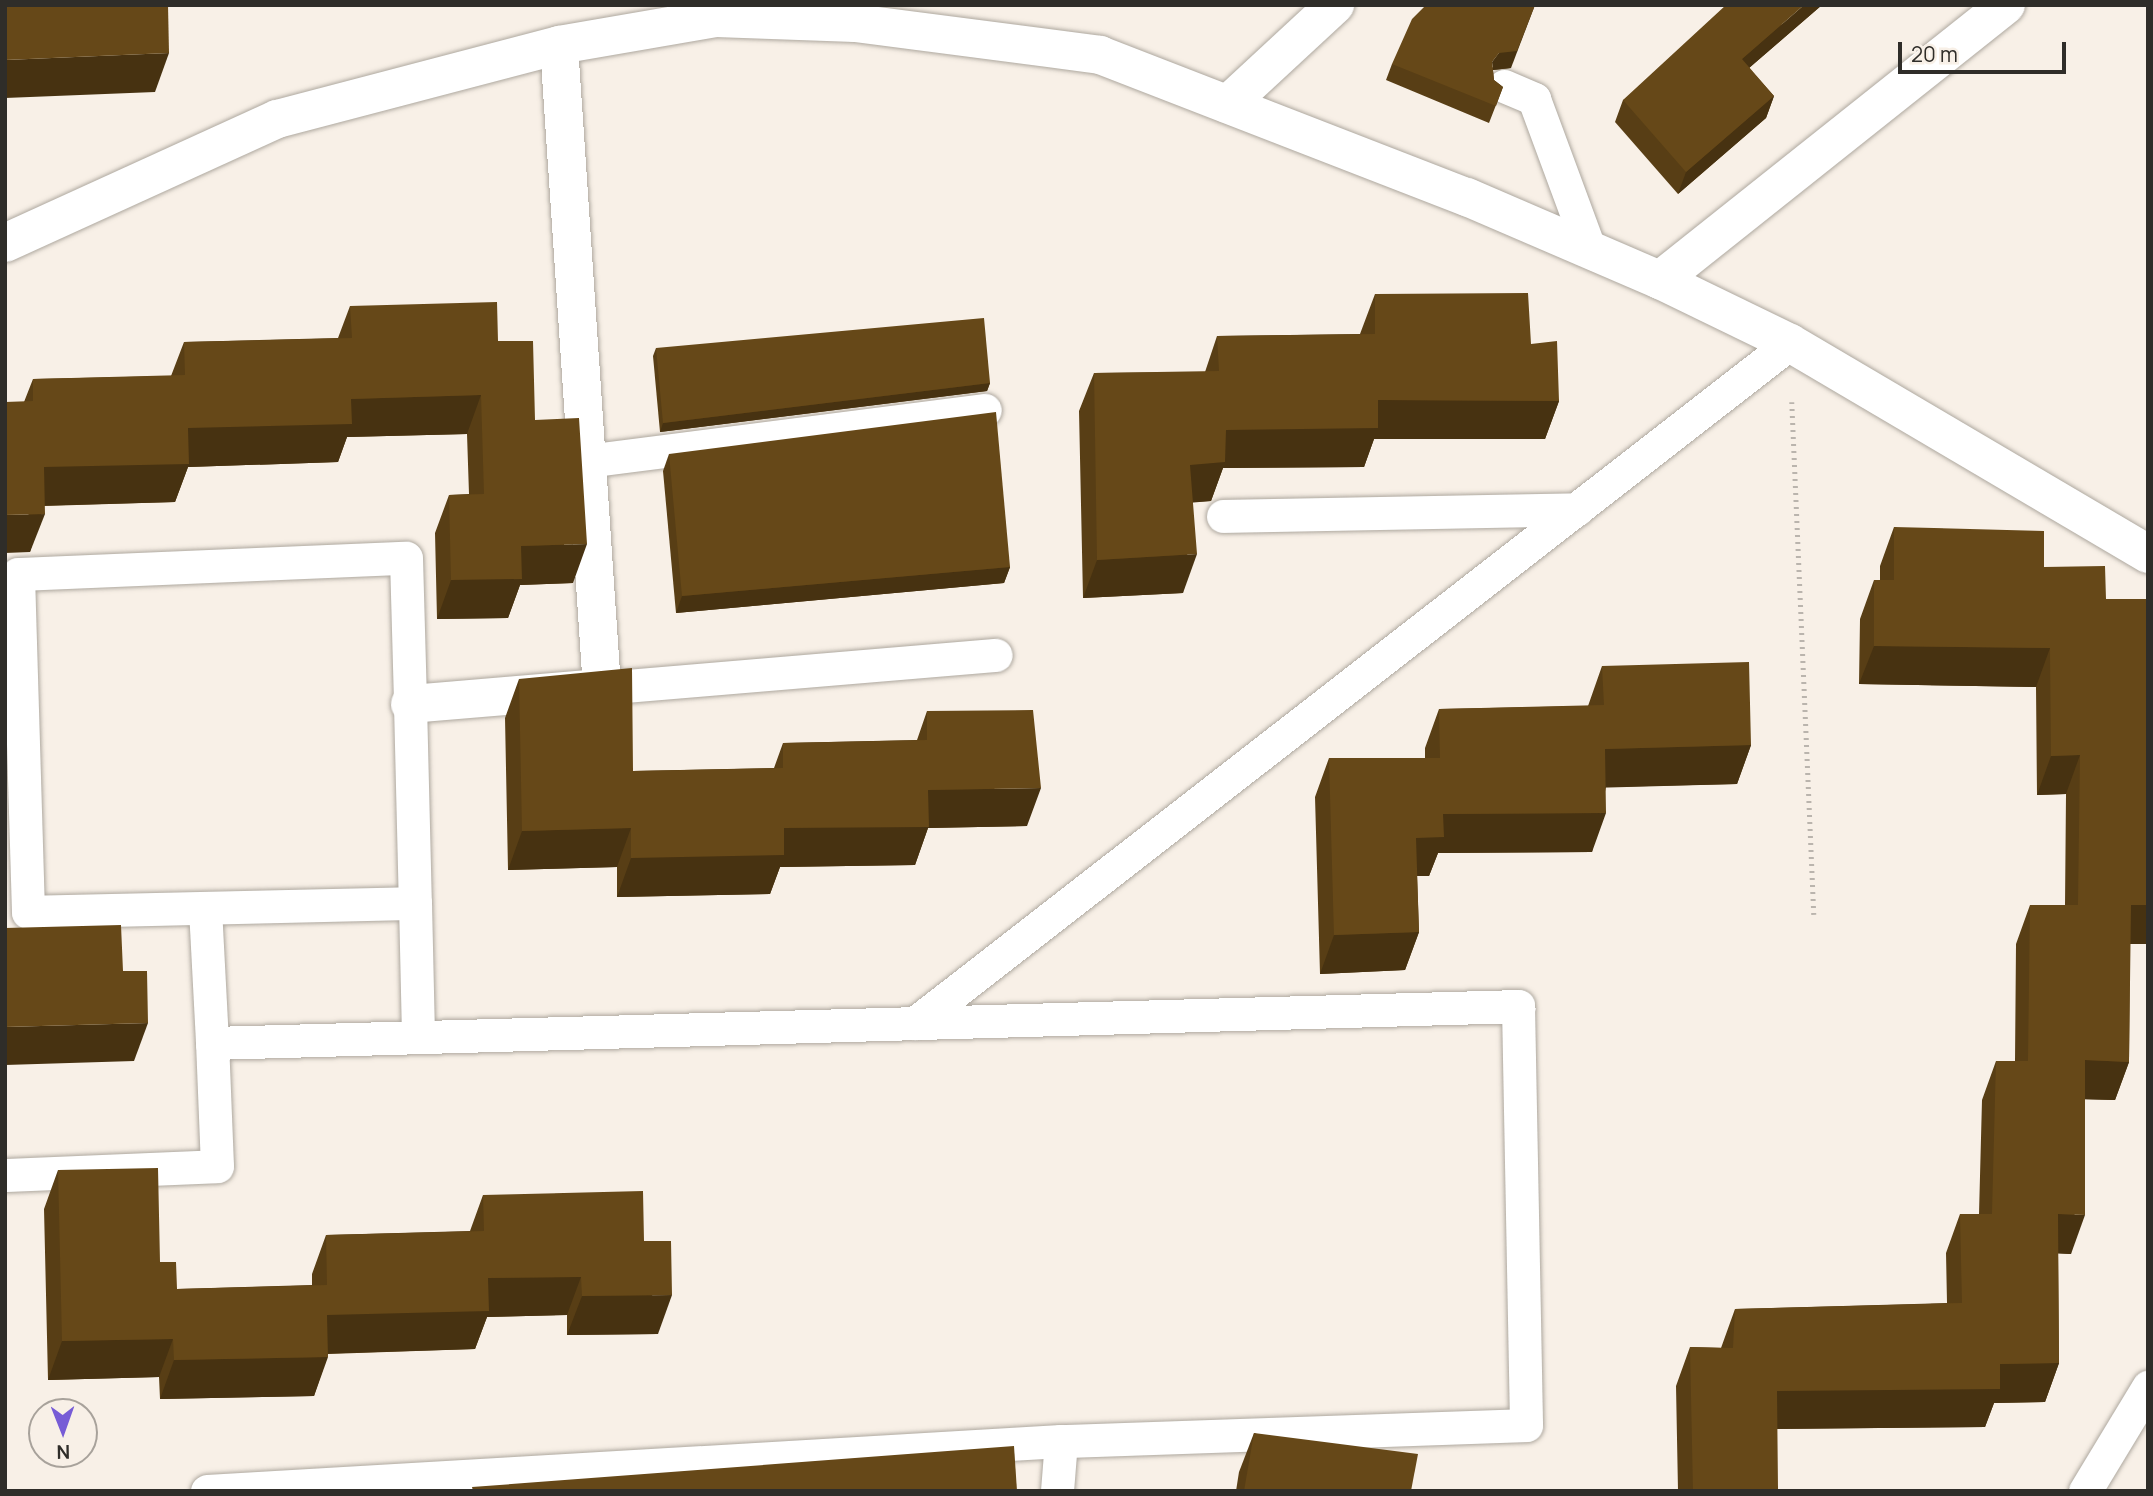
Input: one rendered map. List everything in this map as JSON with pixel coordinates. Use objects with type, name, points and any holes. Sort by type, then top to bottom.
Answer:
[{"type":"street","points":[[1228,104],[1335,5]]},
{"type":"street","points":[[1660,280],[2006,5]]},
{"type":"street","points":[[5,243],[278,119],[558,46],[716,19],[852,14],[1100,55],[1590,250],[1660,280],[1790,343],[2148,554]]},
{"type":"street","points":[[410,704],[601,688],[558,46]]},
{"type":"lane","points":[[1504,86],[1534,99],[1590,250]]},
{"type":"lane","points":[[915,1023],[1790,343]]},
{"type":"lane","points":[[586,461],[985,410]]},
{"type":"lane","points":[[1223,516],[1577,509]]},
{"type":"lane","points":[[415,903],[28,912],[18,574],[406,558],[415,903],[418,1037]]},
{"type":"lane","points":[[601,688],[996,655]]},
{"type":"lane","points":[[5,1175],[217,1166],[205,908]]},
{"type":"lane","points":[[207,1491],[1061,1441],[1526,1425],[1518,1006],[212,1043]]},
{"type":"lane","points":[[2085,1491],[2148,1387]]},
{"type":"lane","points":[[1057,1491],[1061,1441]]},
{"type":"path","points":[[1790,343],[1814,915]]},
{"type":"building","points":[[5,5],[168,5],[169,53],[5,60]]},
{"type":"building","points":[[1426,5],[1535,5],[1517,51],[1499,53],[1492,62],[1494,80],[1503,87],[1496,106],[1392,64],[1412,19]]},
{"type":"building","points":[[1726,5],[1804,5],[1742,59],[1774,96],[1686,172],[1623,100]]},
{"type":"building","points":[[1528,293],[1531,344],[1557,341],[1559,401],[1378,400],[1378,428],[1226,430],[1225,462],[1190,465],[1197,554],[1097,560],[1094,373],[1219,371],[1217,336],[1375,334],[1375,294]]},
{"type":"building","points":[[497,302],[498,341],[533,341],[535,420],[579,418],[587,544],[521,546],[522,579],[451,580],[449,495],[484,494],[481,395],[351,399],[352,424],[188,428],[189,464],[44,467],[45,514],[5,515],[5,402],[33,401],[33,379],[185,375],[184,342],[352,338],[350,306]]},
{"type":"building","points":[[984,318],[990,383],[663,423],[656,348]]},
{"type":"building","points":[[996,412],[1010,567],[682,596],[669,454]]},
{"type":"building","points":[[1894,527],[2044,531],[2044,567],[2105,566],[2106,599],[2148,599],[2148,905],[2131,905],[2129,1062],[2085,1060],[2085,1215],[2058,1214],[2059,1363],[2000,1364],[2000,1389],[1777,1391],[1778,1489],[1693,1491],[1690,1347],[1733,1348],[1735,1309],[1962,1303],[1960,1214],[1992,1214],[1996,1061],[2028,1061],[2030,905],[2078,905],[2080,755],[2051,756],[2050,648],[1874,646],[1874,580],[1894,580]]},
{"type":"building","points":[[1749,662],[1751,745],[1605,749],[1606,813],[1443,814],[1444,837],[1416,838],[1419,932],[1334,935],[1329,758],[1440,758],[1439,709],[1604,705],[1602,666]]},
{"type":"building","points":[[632,668],[633,771],[783,768],[783,743],[927,740],[927,711],[1033,710],[1041,788],[928,790],[929,827],[784,828],[784,855],[631,858],[631,828],[522,831],[519,679]]},
{"type":"building","points":[[121,925],[123,971],[147,971],[148,1023],[5,1027],[5,928]]},
{"type":"building","points":[[158,1168],[160,1262],[176,1262],[177,1289],[327,1285],[326,1235],[484,1231],[483,1195],[643,1191],[644,1241],[671,1241],[672,1295],[582,1296],[581,1277],[488,1278],[489,1311],[327,1315],[328,1357],[174,1360],[173,1339],[62,1341],[58,1170]]},
{"type":"building","points":[[1254,1433],[1418,1454],[1411,1491],[1244,1491]]},
{"type":"building","points":[[1014,1446],[1017,1491],[473,1491],[472,1487]]}]
